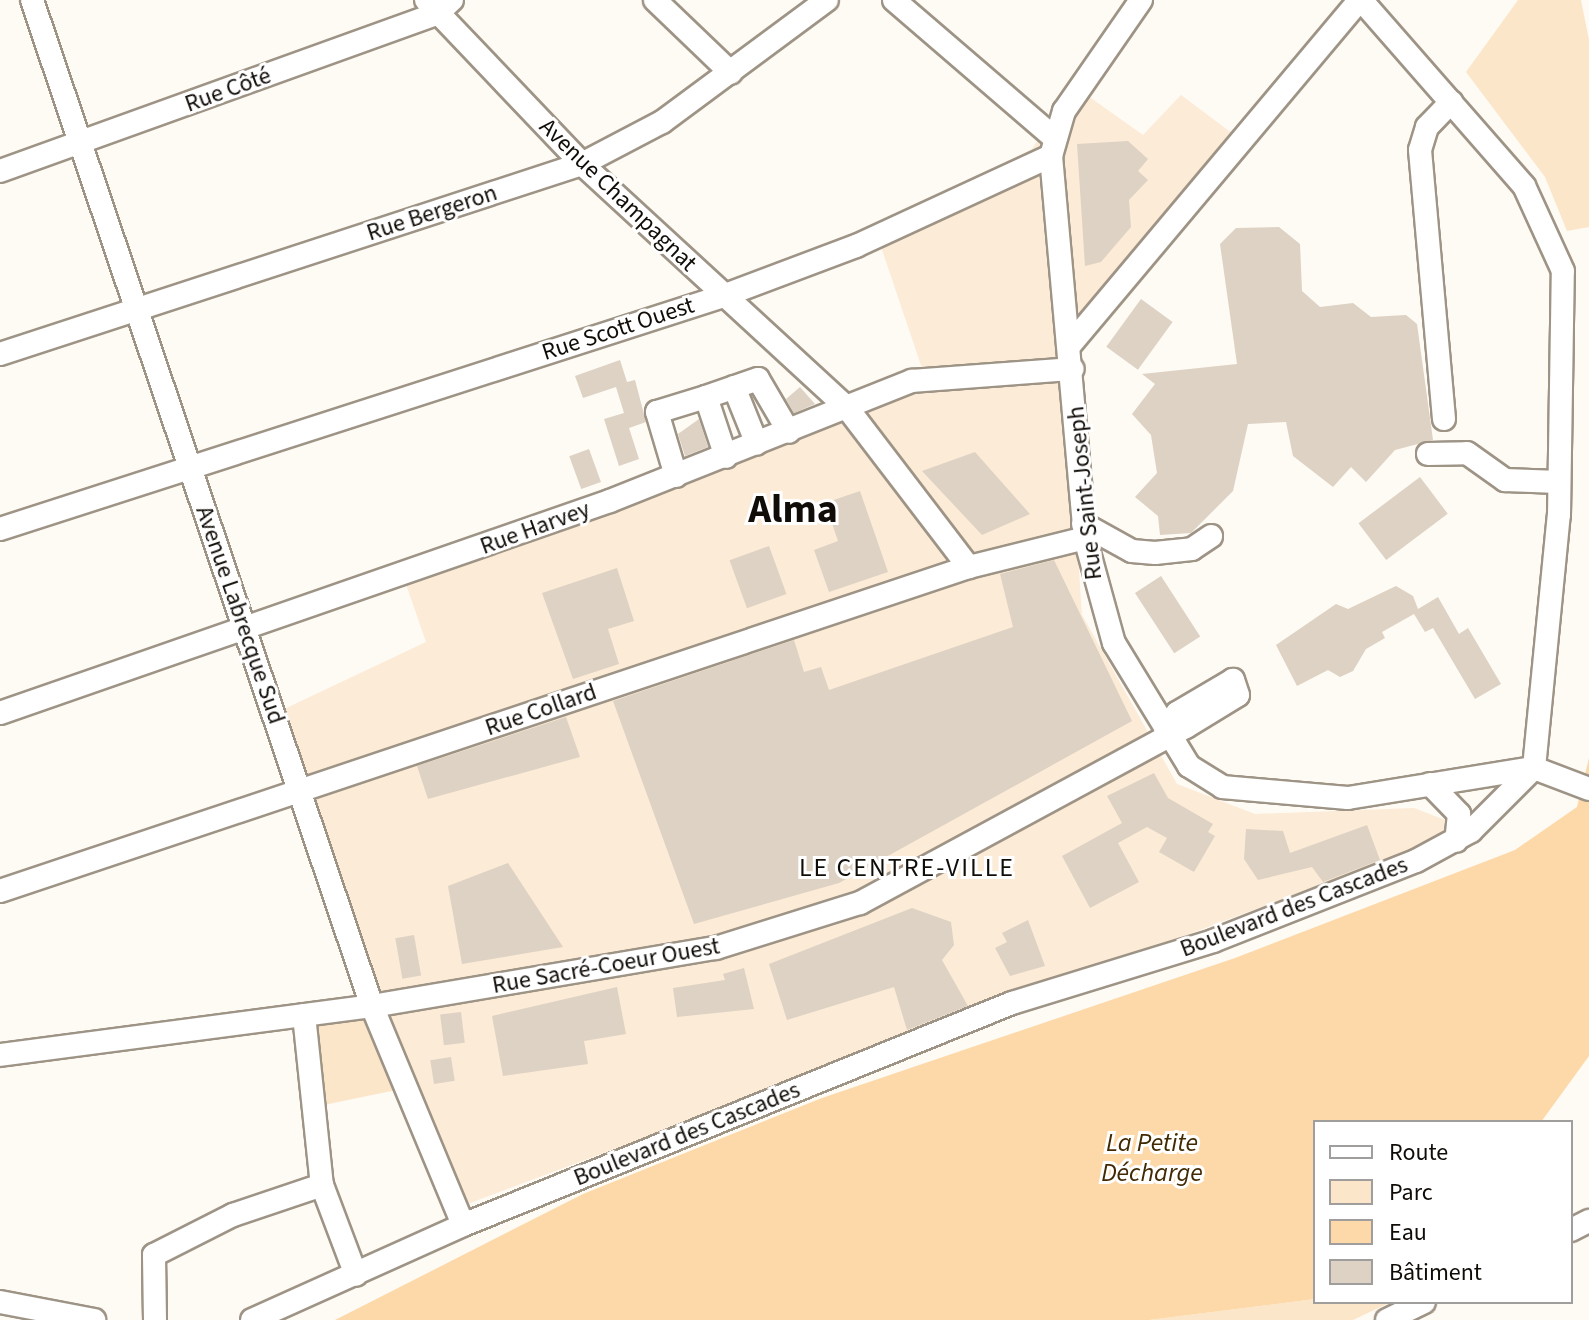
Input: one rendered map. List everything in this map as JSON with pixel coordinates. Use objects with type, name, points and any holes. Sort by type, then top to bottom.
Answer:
[{"type":"street","name":"Avenue Labrecque Sud","points":[[32,0],[372,1006],[463,1225]]},
{"type":"street","points":[[655,0],[731,73]]},
{"type":"street","name":"Rue Bergeron","points":[[0,354],[582,164],[662,122],[827,0]]},
{"type":"street","points":[[894,0],[1051,146],[1141,0]]},
{"type":"street","points":[[1070,345],[1360,0],[1524,186],[1563,271],[1559,482],[1544,772],[1589,789]]},
{"type":"street","name":"Rue Côté","points":[[0,171],[81,144],[438,4]]},
{"type":"street","name":"Avenue Champagnat","points":[[438,4],[582,164],[848,409],[969,567]]},
{"type":"street","points":[[1444,419],[1420,150],[1427,127],[1451,102]]},
{"type":"street","name":"Rue Scott Ouest","points":[[0,529],[189,464],[723,296],[856,246],[1051,146]]},
{"type":"street","name":"Rue Saint-Joseph","points":[[1051,146],[1073,369],[1084,531],[1114,643],[1165,732],[1206,780],[1248,794],[1348,798],[1430,784],[1544,772]]},
{"type":"street","name":"Rue Harvey","points":[[0,713],[245,631],[676,476],[918,380],[1073,369]]},
{"type":"street","points":[[676,476],[657,412],[758,379],[789,432]]},
{"type":"street","points":[[734,387],[757,444]]},
{"type":"street","points":[[706,397],[726,457]]},
{"type":"street","points":[[1428,454],[1467,453],[1505,480],[1559,482]]},
{"type":"street","points":[[1084,531],[1132,551],[1155,553],[1192,549],[1211,536]]},
{"type":"street","name":"Rue Collard","points":[[0,891],[1084,531]]},
{"type":"street","name":"Rue Sacré-Coeur Ouest","points":[[0,1055],[372,1006],[716,948],[860,903],[1165,732]]},
{"type":"street","name":"Boulevard des Cascades","points":[[252,1320],[463,1225],[1012,1003],[1213,941],[1456,841],[1544,772]]},
{"type":"street","points":[[1430,784],[1459,814],[1456,841]]},
{"type":"street","points":[[304,1015],[322,1185],[356,1275]]},
{"type":"street","points":[[155,1320],[154,1255],[233,1215],[322,1185]]},
{"type":"street","points":[[0,1302],[94,1320]]},
{"type":"street","points":[[1387,1320],[1427,1308]]},
{"type":"shaded area","points":[[1074,86],[1143,135],[1181,95],[1237,137],[1063,337],[1082,615],[1177,784],[1255,814],[1414,808],[1445,820],[1443,839],[462,1206],[364,1002],[263,719],[426,642],[406,584],[927,383],[875,229],[1032,149]]},
{"type":"green space","points":[[1518,0],[1581,0],[1589,40],[1589,227],[1567,231],[1545,177],[1466,72]]},
{"type":"green space","points":[[372,1006],[406,1088],[314,1107],[304,1015]]},
{"type":"green space","points":[[1313,1299],[1313,1304],[1387,1304],[1353,1320],[1149,1320]]},
{"type":"water","name":"La Petite Décharge","points":[[1589,758],[1589,1056],[1542,1120],[1313,1120],[1313,1299],[1149,1320],[335,1320],[583,1194],[822,1098],[1235,958],[1515,850],[1577,807]]},
{"type":"building","points":[[1128,141],[1148,159],[1138,171],[1148,180],[1129,200],[1131,227],[1101,262],[1085,266],[1077,144]]},
{"type":"building","points":[[1279,227],[1300,244],[1302,291],[1320,307],[1353,303],[1371,317],[1406,315],[1417,324],[1433,440],[1395,450],[1366,482],[1351,467],[1333,487],[1293,456],[1286,422],[1248,424],[1233,491],[1191,533],[1160,535],[1158,516],[1135,497],[1157,473],[1151,435],[1132,414],[1155,384],[1142,374],[1237,364],[1220,244],[1236,228]]},
{"type":"building","points":[[1141,299],[1173,322],[1138,370],[1106,347]]},
{"type":"building","points":[[620,360],[627,382],[635,380],[646,422],[629,428],[639,459],[619,466],[604,419],[624,413],[616,387],[583,398],[575,376]]},
{"type":"building","points":[[800,387],[815,404],[794,413],[786,399]]},
{"type":"building","points":[[699,419],[708,447],[685,456],[678,434]]},
{"type":"building","points":[[589,449],[601,482],[581,489],[569,456]]},
{"type":"building","points":[[975,452],[1030,514],[982,535],[922,471]]},
{"type":"building","points":[[1420,477],[1448,514],[1386,560],[1359,523]]},
{"type":"building","points":[[860,491],[888,572],[829,592],[814,550],[838,541],[825,503]]},
{"type":"building","points":[[769,546],[786,594],[747,608],[730,560]]},
{"type":"building","points":[[1054,560],[1132,721],[839,883],[694,924],[613,701],[794,640],[804,672],[821,667],[829,690],[1013,627],[1000,574]]},
{"type":"building","points":[[617,568],[634,621],[608,629],[619,664],[573,679],[542,593]]},
{"type":"building","points":[[1161,576],[1200,636],[1174,653],[1135,593]]},
{"type":"building","points":[[1396,586],[1413,596],[1418,609],[1438,597],[1459,634],[1468,628],[1501,684],[1475,699],[1433,628],[1425,632],[1414,614],[1382,632],[1385,638],[1366,649],[1353,671],[1340,677],[1328,670],[1297,686],[1276,645],[1336,604],[1348,609]]},
{"type":"building","points":[[566,717],[580,757],[428,799],[417,766]]},
{"type":"building","points":[[1154,773],[1168,798],[1213,824],[1208,832],[1215,836],[1194,872],[1159,852],[1167,838],[1147,827],[1118,843],[1139,882],[1090,908],[1062,856],[1122,823],[1107,796]]},
{"type":"building","points":[[1367,825],[1380,860],[1323,882],[1312,867],[1258,880],[1244,859],[1246,829],[1283,831],[1290,853]]},
{"type":"building","points":[[508,863],[563,947],[462,964],[448,886]]},
{"type":"building","points":[[912,908],[951,922],[954,945],[942,960],[968,1006],[907,1030],[894,987],[787,1020],[769,964]]},
{"type":"building","points":[[1028,920],[1045,966],[1010,976],[995,948],[1007,942],[1002,933]]},
{"type":"building","points":[[414,935],[421,975],[402,979],[395,938]]},
{"type":"building","points":[[744,968],[754,1009],[677,1017],[673,988],[725,980],[723,974]]},
{"type":"building","points":[[617,987],[626,1034],[584,1041],[588,1064],[503,1076],[492,1016]]},
{"type":"building","points":[[461,1012],[465,1043],[444,1045],[440,1015]]},
{"type":"building","points":[[451,1057],[455,1081],[434,1084],[430,1060]]},
{"type":"district","name":"Alma","points":[[793,510]]},
{"type":"district","name":"LE CENTRE-VILLE","points":[[907,868]]}]
